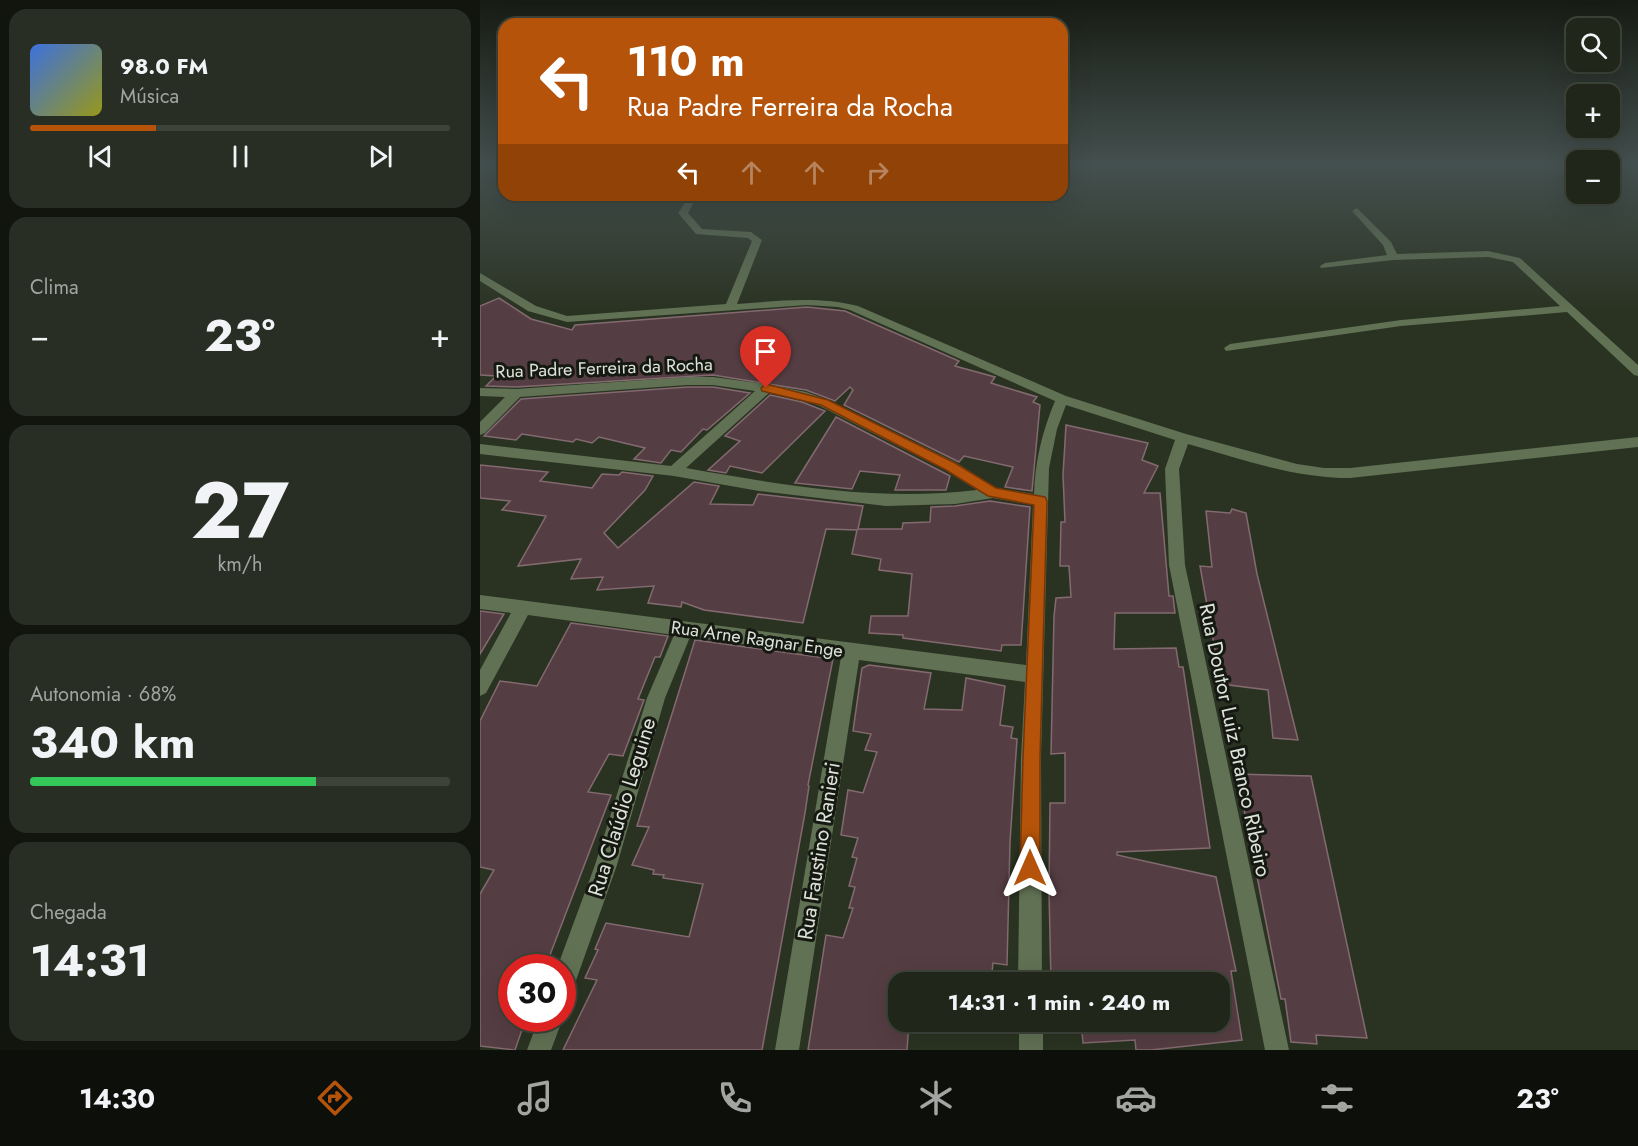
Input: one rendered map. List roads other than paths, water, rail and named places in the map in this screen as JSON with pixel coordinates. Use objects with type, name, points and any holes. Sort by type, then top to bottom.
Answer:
[{"type":"street","points":[[683,213],[699,232],[751,235],[757,240],[730,308]]},
{"type":"street","points":[[1359,213],[1388,244],[1393,257]]},
{"type":"street","points":[[1325,266],[1393,257],[1488,254],[1516,260],[1638,372]]},
{"type":"street","points":[[480,276],[525,306],[554,317],[567,319],[807,302],[838,304],[854,308],[1062,399],[1183,438],[1297,469],[1324,473],[1375,471],[1638,442]]},
{"type":"street","points":[[1230,348],[1401,323],[1568,309]]},
{"type":"street","name":"Rua Padre Ferreira da Rocha","points":[[480,392],[516,393],[687,381],[713,381],[766,388],[824,402],[950,466],[993,493]]},
{"type":"street","points":[[674,471],[766,388]]},
{"type":"street","points":[[480,430],[516,393]]},
{"type":"street","points":[[1030,972],[1031,758],[1040,501],[1046,445],[1062,399]]},
{"type":"street","name":"Rua Doutor Luiz Branco Ribeiro","points":[[1183,438],[1172,469],[1177,565],[1276,1050]]},
{"type":"street","name":"Rua Padre Ferreira da Rocha","points":[[480,449],[674,471],[759,486],[886,500],[955,498],[993,493],[1040,501]]},
{"type":"street","name":"Rua Arne Ragnar Enge","points":[[480,602],[1035,675]]},
{"type":"street","points":[[480,687],[523,608]]},
{"type":"street","name":"Rua Claúdio Leguine","points":[[574,954],[610,854],[656,698],[684,629]]},
{"type":"street","name":"Rua Faustino Ranieri","points":[[787,1050],[851,652]]},
{"type":"street","points":[[539,1050],[546,1032]]},
{"type":"street","points":[[1031,1032],[1031,1050]]}]
